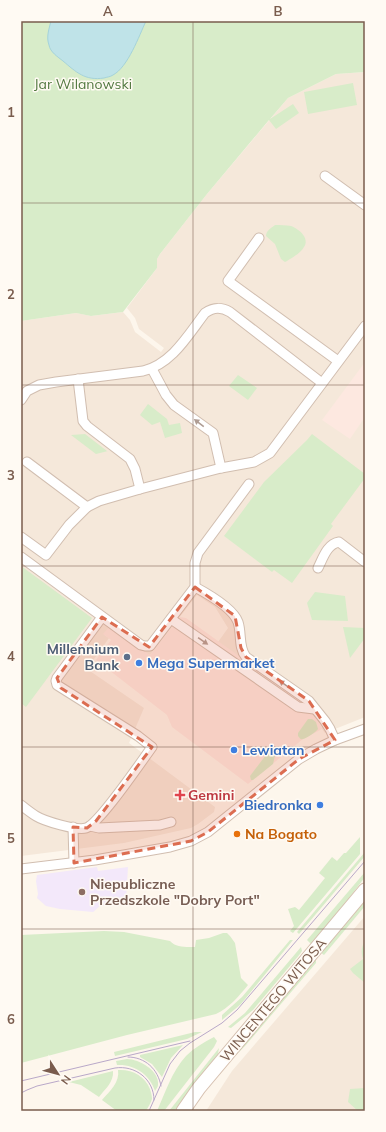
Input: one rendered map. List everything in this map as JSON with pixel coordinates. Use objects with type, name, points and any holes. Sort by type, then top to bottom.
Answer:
[{"type":"street","points":[[325,176],[365,205]]},
{"type":"street","points":[[259,238],[228,281],[338,362]]},
{"type":"street","points":[[21,400],[27,392],[39,385],[152,369],[170,356],[204,313],[217,308],[225,309],[230,312],[322,383]]},
{"type":"street","points":[[21,536],[46,555],[69,525],[87,506],[140,489],[221,468],[254,462],[270,453],[365,326]]},
{"type":"street","points":[[152,369],[166,395],[174,405],[213,434],[221,468]]},
{"type":"street","points":[[78,379],[83,421],[87,426],[130,459],[135,469],[140,489]]},
{"type":"street","points":[[27,462],[87,506]]},
{"type":"street","points":[[21,557],[140,645],[150,646],[195,587],[195,563],[198,553],[249,484]]},
{"type":"street","points":[[318,568],[326,552],[335,543],[339,542],[365,562]]},
{"type":"street","points":[[195,587],[224,606],[235,616],[238,622],[243,654],[309,701],[328,725],[335,740]]},
{"type":"street","points":[[21,805],[47,821],[82,829],[90,826],[100,816],[152,747],[138,736],[57,685],[57,678],[102,617]]},
{"type":"street","points":[[171,619],[298,707],[314,708]]},
{"type":"street","points":[[21,869],[95,860],[170,847],[191,841],[208,832],[299,759],[335,740],[365,729]]},
{"type":"street","points":[[90,826],[99,828],[160,825],[171,822]]},
{"type":"street","points":[[73,827],[74,863]]},
{"type":"street","name":"WINCENTEGO WITOSA","points":[[183,1111],[199,1088],[365,890]]},
{"type":"highlighted area","points":[[195,587],[235,616],[241,648],[246,657],[309,701],[335,740],[299,759],[208,832],[191,841],[74,863],[73,827],[87,828],[96,821],[152,747],[61,688],[57,678],[102,617],[149,647]]},
{"type":"shaded area","points":[[365,72],[365,717],[325,733],[321,725],[303,702],[218,642],[228,628],[215,607],[197,595],[150,655],[103,634],[109,638],[87,669],[144,708],[129,743],[215,807],[214,812],[191,828],[124,843],[21,856],[21,321],[76,313],[91,316],[123,312],[130,320],[135,332],[161,352],[164,348],[139,329],[135,318],[127,308],[157,268],[157,259],[160,254],[207,194],[288,98],[336,74]]},
{"type":"shaded area","points":[[365,362],[365,417],[350,439],[322,420]]},
{"type":"shaded area","points":[[180,617],[186,618],[303,702],[314,714],[322,729],[303,739],[248,784],[172,727],[167,715],[96,660],[111,640],[103,634],[110,626],[150,655]]},
{"type":"shaded area","name":"Niepubliczne Przedszkole \"Dobry Port\"","points":[[97,867],[98,871],[128,867],[126,900],[121,905],[100,906],[93,912],[60,909],[46,906],[37,898],[37,875]]},
{"type":"shaded area","points":[[365,916],[365,1111],[206,1111],[232,1071]]},
{"type":"green space","name":"Jar Wilanowski","points":[[21,21],[365,21],[365,72],[336,74],[288,98],[270,119],[293,104],[299,113],[276,129],[269,120],[207,194],[160,254],[157,259],[157,268],[123,312],[91,316],[76,313],[21,321]]},
{"type":"green space","points":[[353,83],[357,105],[308,114],[304,92]]},
{"type":"green space","points":[[275,225],[287,225],[294,227],[303,234],[306,240],[301,251],[285,262],[281,259],[275,244],[266,236],[270,228]]},
{"type":"green space","points":[[238,375],[257,388],[248,400],[229,386]]},
{"type":"green space","points":[[148,404],[167,419],[169,425],[180,423],[182,433],[165,438],[160,422],[152,425],[140,415]]},
{"type":"green space","points":[[85,434],[108,451],[96,454],[71,435]]},
{"type":"green space","points":[[312,434],[365,474],[365,478],[331,524],[333,526],[292,583],[274,570],[272,572],[224,536],[264,482]]},
{"type":"green space","points":[[21,566],[92,618],[26,707],[21,703]]},
{"type":"green space","points":[[315,592],[345,596],[348,621],[312,620],[307,603]]},
{"type":"green space","points":[[343,627],[365,628],[365,638],[350,658]]},
{"type":"green space","points":[[308,719],[312,719],[316,722],[318,729],[309,736],[300,739],[298,733]]},
{"type":"green space","points":[[269,751],[272,751],[275,756],[273,764],[251,780],[250,776]]},
{"type":"green space","points":[[360,837],[360,854],[293,933],[290,931],[294,926],[288,909],[295,907],[299,910],[325,878],[319,873],[332,857],[337,861]]},
{"type":"green space","points":[[365,852],[365,856],[299,934],[297,932]]},
{"type":"green space","points":[[365,872],[365,877],[313,946],[307,940]]},
{"type":"green space","points":[[365,899],[365,906],[324,955],[320,952]]},
{"type":"green space","points":[[104,931],[124,932],[170,941],[178,946],[189,947],[195,947],[196,940],[227,933],[235,943],[241,978],[248,985],[229,1005],[216,1014],[127,1035],[21,1063],[21,935]]},
{"type":"green space","points":[[290,940],[293,940],[241,1004],[222,1020],[222,1015],[242,997]]},
{"type":"green space","points":[[365,941],[365,983],[350,969],[363,959],[362,950]]},
{"type":"green space","points":[[301,947],[302,951],[300,954],[253,1010],[231,1028],[228,1027],[245,1013]]},
{"type":"green space","points":[[315,958],[316,963],[245,1046],[236,1055],[233,1054]]},
{"type":"green space","points":[[195,1032],[202,1032],[187,1039],[115,1056],[114,1052]]},
{"type":"green space","points":[[214,1037],[217,1041],[214,1047],[164,1111],[157,1111],[169,1082],[181,1062],[192,1050]]},
{"type":"green space","points":[[183,1045],[171,1058],[162,1077],[152,1064],[140,1057],[140,1055]]},
{"type":"green space","points":[[219,1048],[215,1060],[174,1111],[169,1111]]},
{"type":"green space","points":[[127,1059],[143,1064],[156,1075],[158,1086],[155,1091],[146,1075],[130,1066],[117,1065],[116,1061]]},
{"type":"green space","points":[[118,1070],[133,1072],[145,1080],[148,1084],[152,1099],[146,1111],[117,1111],[102,1100],[116,1082]]},
{"type":"green space","points":[[113,1071],[111,1082],[99,1097],[81,1085],[69,1082]]},
{"type":"green space","points":[[365,1088],[365,1111],[358,1111],[348,1102],[350,1089]]},
{"type":"water","points":[[51,21],[146,21],[124,65],[112,76],[97,79],[81,75],[53,52],[50,48],[48,39]]},
{"type":"tram line","points":[[149,1111],[170,1064],[180,1051],[222,1023],[237,1010],[365,861]]},
{"type":"tram line","points":[[21,1081],[190,1041]]},
{"type":"tram line","points":[[128,1057],[140,1059],[150,1065],[157,1074],[161,1086]]},
{"type":"tram line","points":[[21,1093],[37,1086],[115,1068],[122,1068],[136,1071],[142,1075],[151,1086],[154,1100]]},
{"type":"place","name":"Millennium Bank","points":[[127,657]]},
{"type":"place","name":"Mega Supermarket","points":[[139,663]]},
{"type":"place","name":"Lewiatan","points":[[234,750]]},
{"type":"place","name":"Gemini","points":[[180,795]]},
{"type":"place","name":"Biedronka","points":[[320,805]]},
{"type":"place","name":"Na Bogato","points":[[237,834]]},
{"type":"place","name":"Niepubliczne Przedszkole \"Dobry Port\"","points":[[82,892]]}]
